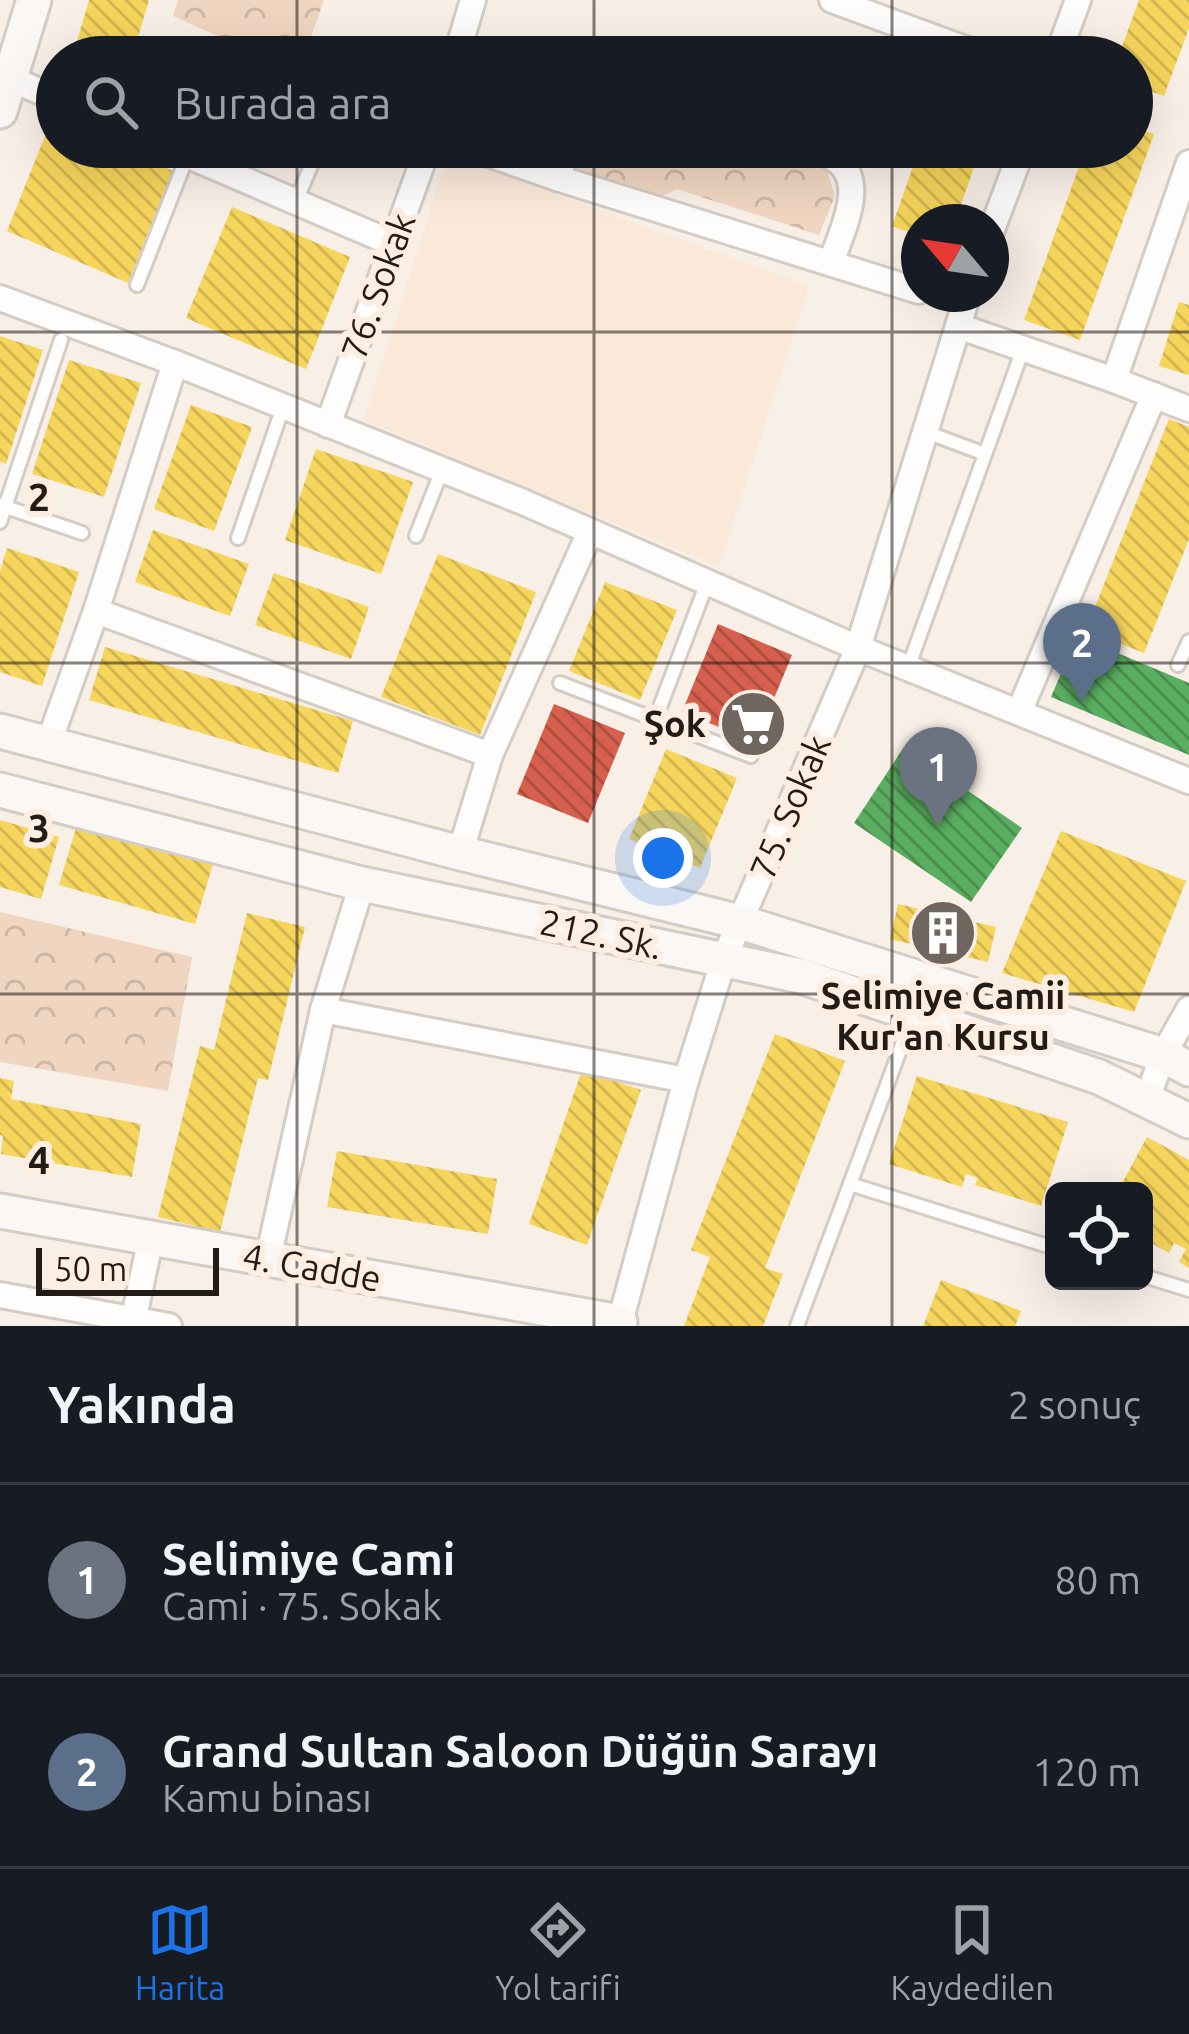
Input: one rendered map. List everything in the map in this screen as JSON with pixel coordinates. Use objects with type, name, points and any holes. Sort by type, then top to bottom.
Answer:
[{"type":"street","points":[[34,0],[4,88],[36,95]]},
{"type":"street","points":[[462,36],[472,0]]},
{"type":"street","points":[[832,0],[930,36]]},
{"type":"street","points":[[1065,36],[1078,0]]},
{"type":"street","points":[[1114,380],[1189,163]]},
{"type":"street","points":[[217,168],[394,244]]},
{"type":"street","name":"76. Sokak","points":[[328,425],[421,168]]},
{"type":"street","points":[[528,168],[901,285]]},
{"type":"street","points":[[556,178],[560,168]]},
{"type":"street","points":[[831,262],[853,191],[844,168]]},
{"type":"street","points":[[1002,204],[1015,168]]},
{"type":"street","points":[[0,298],[523,502],[858,648],[1189,782]]},
{"type":"street","name":"75. Sokak","points":[[619,1324],[724,959],[858,648],[962,312]]},
{"type":"street","points":[[969,312],[1023,349],[1189,409]]},
{"type":"street","points":[[48,745],[175,363]]},
{"type":"street","points":[[1018,712],[1154,395]]},
{"type":"street","points":[[460,853],[490,754],[590,532]]},
{"type":"street","points":[[96,611],[490,754]]},
{"type":"street","points":[[0,731],[740,922],[1176,1062]]},
{"type":"street","name":"212. Sk.","points":[[0,790],[362,884],[801,976],[1099,1077],[1189,1121]]},
{"type":"street","points":[[268,1259],[323,1010],[362,884]]},
{"type":"street","points":[[1147,1099],[1176,1062],[1189,1009]]},
{"type":"street","points":[[323,1010],[686,1080]]},
{"type":"street","name":"4. Cadde","points":[[0,1211],[619,1324]]},
{"type":"street","points":[[133,1323],[152,1238]]},
{"type":"street","points":[[0,1295],[169,1326]]},
{"type":"lane","points":[[137,285],[173,168]]},
{"type":"lane","points":[[296,202],[310,168]]},
{"type":"lane","points":[[0,522],[61,340]]},
{"type":"lane","points":[[908,668],[1023,349]]},
{"type":"lane","points":[[238,538],[283,407]]},
{"type":"lane","points":[[925,431],[985,454]]},
{"type":"lane","points":[[416,536],[442,470]]},
{"type":"lane","points":[[3,506],[82,533]]},
{"type":"lane","points":[[655,720],[707,583]]},
{"type":"lane","points":[[1178,665],[1189,641]]},
{"type":"lane","points":[[560,683],[751,756]]},
{"type":"lane","points":[[797,1326],[913,1015]]},
{"type":"lane","points":[[850,1184],[1045,1245]]},
{"type":"lane","points":[[1153,1279],[1189,1290]]},
{"type":"shaded area","points":[[444,168],[484,168],[809,286],[719,566],[364,420]]},
{"type":"green space","points":[[178,0],[324,0],[311,36],[217,36],[173,16]]},
{"type":"green space","points":[[826,168],[835,196],[819,235],[677,189],[656,199],[574,171]]},
{"type":"green space","points":[[0,912],[192,957],[168,1091],[0,1062]]},
{"type":"building: Konut","points":[[89,0],[149,0],[138,36],[78,36]]},
{"type":"building: Konut","points":[[1139,0],[1189,0],[1189,28],[1164,96],[1153,92],[1153,36],[1126,36]]},
{"type":"building: Konut","points":[[36,158],[36,168],[173,171],[128,283],[7,231]]},
{"type":"building: Konut","points":[[913,168],[974,168],[961,204],[901,204],[901,229],[892,226]]},
{"type":"building: Konut","points":[[1078,168],[1142,168],[1080,340],[1024,320]]},
{"type":"building: Konut","points":[[232,207],[350,257],[306,369],[186,318]]},
{"type":"building: Konut","points":[[1179,302],[1189,305],[1189,375],[1159,366]]},
{"type":"building: Konut","points":[[0,336],[43,350],[6,464],[0,462]]},
{"type":"building: Konut","points":[[69,360],[141,383],[104,497],[32,474]]},
{"type":"building: Konut","points":[[191,405],[252,427],[214,531],[154,509]]},
{"type":"building: Konut","points":[[1169,419],[1189,427],[1189,539],[1144,653],[1086,630]]},
{"type":"building: Konut","points":[[316,449],[413,482],[381,574],[285,540]]},
{"type":"building: Konut","points":[[153,530],[249,564],[230,616],[135,582]]},
{"type":"building: Konut","points":[[7,548],[79,572],[42,686],[0,672],[0,571]]},
{"type":"building: Konut","points":[[438,554],[536,592],[480,735],[381,697]]},
{"type":"building: Konut","points":[[274,573],[369,607],[351,659],[255,625]]},
{"type":"building: Konut","points":[[605,582],[677,610],[640,700],[569,671]]},
{"type":"building: Konut","points":[[105,647],[353,721],[338,773],[89,700]]},
{"type":"building: Konut","points":[[666,749],[737,778],[700,868],[629,839]]},
{"type":"building: Konut","points":[[0,820],[59,837],[41,899],[0,887]]},
{"type":"building: Konut","points":[[77,825],[213,864],[195,924],[59,885]]},
{"type":"building: Konut","points":[[1061,831],[1186,881],[1134,1012],[1002,973]]},
{"type":"building: Konut","name":"Selimiye Camii Kur'an Kursu","points":[[898,904],[996,927],[988,962],[890,939]]},
{"type":"building: Konut","points":[[247,913],[305,927],[268,1080],[258,1078],[220,1232],[158,1217],[200,1046],[214,1050]]},
{"type":"building: Konut","points":[[775,1034],[845,1061],[765,1268],[783,1274],[763,1326],[684,1326],[710,1257],[691,1250]]},
{"type":"building: Konut","points":[[582,1070],[641,1090],[587,1245],[529,1224]]},
{"type":"building: Konut","points":[[917,1076],[1068,1122],[1041,1206],[975,1185],[978,1178],[966,1174],[962,1187],[889,1164]]},
{"type":"building: Konut","points":[[0,1078],[14,1081],[11,1099],[141,1124],[132,1177],[1,1154]]},
{"type":"building: Konut","points":[[1147,1137],[1189,1160],[1189,1268],[1179,1262],[1186,1249],[1174,1243],[1169,1253],[1153,1244],[1153,1182],[1123,1182]]},
{"type":"building: Konut","points":[[337,1151],[497,1179],[488,1234],[327,1207]]},
{"type":"building: Konut","points":[[941,1280],[1021,1311],[1015,1326],[923,1326]]},
{"type":"building: Ticaret","points":[[718,624],[792,655],[756,742],[682,712]]},
{"type":"building: Ticaret","points":[[554,704],[625,733],[588,823],[517,794]]},
{"type":"building: Kamu","points":[[1077,636],[1189,683],[1189,755],[1051,697]]},
{"type":"building: Kamu","points":[[904,747],[1022,828],[971,902],[854,823]]},
{"type":"place","name":"Grand Sultan Saloon Düğün Sarayı","points":[[1082,702]]},
{"type":"place","name":"Şok","points":[[753,724]]},
{"type":"place","name":"Selimiye Cami","points":[[938,826]]},
{"type":"place","name":"Selimiye Camii Kur'an Kursu","points":[[943,933]]}]
